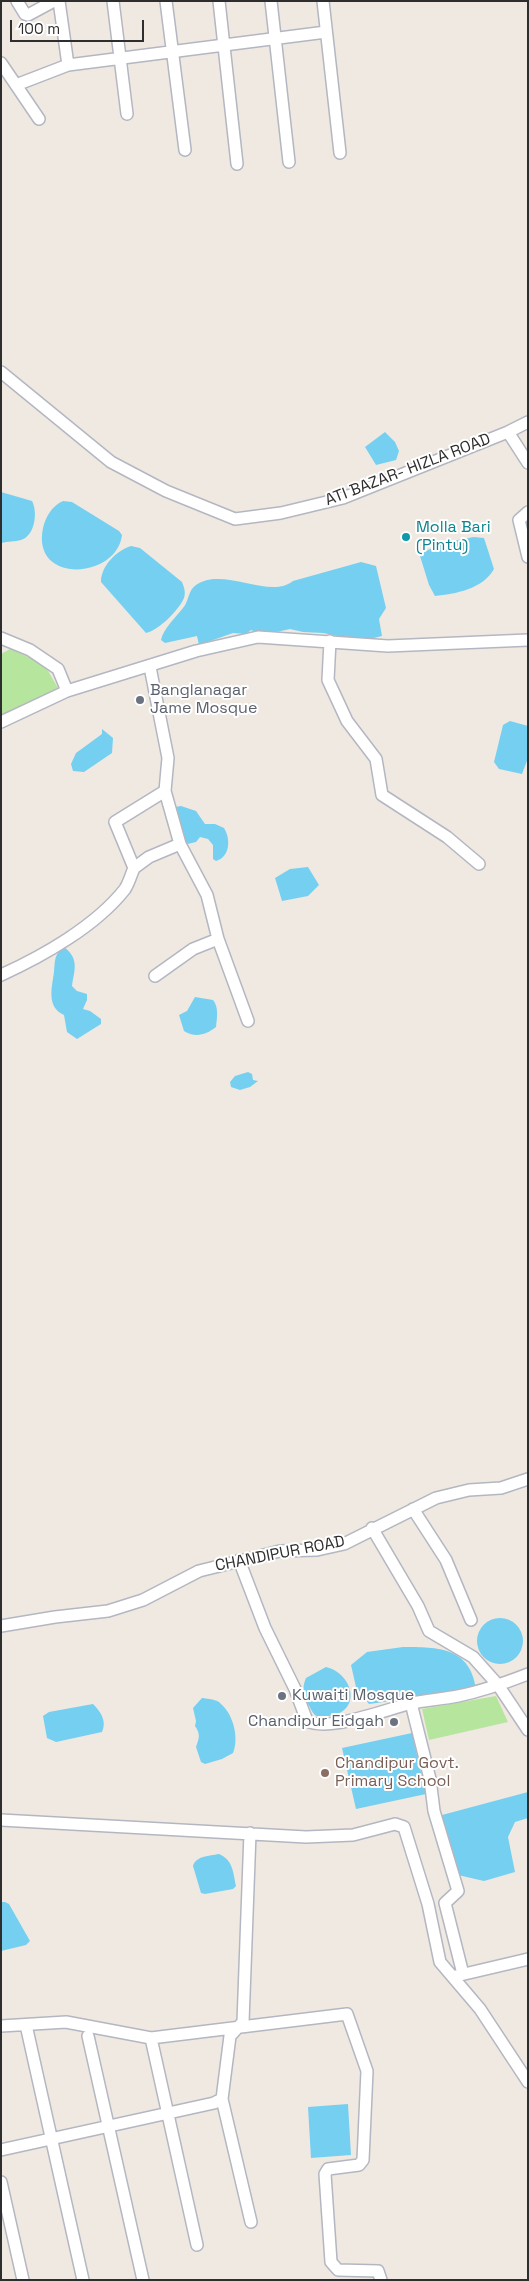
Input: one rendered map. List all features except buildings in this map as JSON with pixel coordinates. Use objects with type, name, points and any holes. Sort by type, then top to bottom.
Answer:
[{"type":"street","points":[[17,1],[25,14],[28,15],[54,1]]},
{"type":"street","points":[[59,1],[68,65]]},
{"type":"street","points":[[113,1],[127,114]]},
{"type":"street","points":[[166,1],[186,150]]},
{"type":"street","points":[[219,1],[237,164]]},
{"type":"street","points":[[271,1],[289,162]]},
{"type":"street","points":[[323,1],[340,153]]},
{"type":"street","points":[[16,85],[68,65],[326,32]]},
{"type":"street","points":[[1,63],[39,119]]},
{"type":"street","name":"ATI BAZAR- HIZLA ROAD","points":[[1,372],[111,462],[166,491],[236,519],[281,513],[343,498],[508,432],[528,422]]},
{"type":"street","points":[[508,432],[528,463]]},
{"type":"street","points":[[528,512],[519,520],[528,558]]},
{"type":"street","points":[[1,722],[67,691],[150,667],[196,651],[258,637],[388,646],[528,640]]},
{"type":"street","points":[[1,638],[30,650],[58,669],[67,691]]},
{"type":"street","points":[[330,641],[328,680],[347,721],[376,759],[382,795],[447,837],[479,864]]},
{"type":"street","points":[[150,667],[168,758],[165,791],[180,844],[207,896],[218,939],[248,1021]]},
{"type":"street","points":[[134,868],[115,822],[165,791]]},
{"type":"street","points":[[1,975],[40,957],[81,929],[126,888],[134,868],[149,857],[180,844]]},
{"type":"street","points":[[155,976],[193,949],[218,939]]},
{"type":"street","name":"CHANDIPUR ROAD","points":[[1,1626],[55,1616],[108,1611],[142,1600],[199,1571],[280,1551],[317,1550],[344,1544],[372,1528],[436,1498],[469,1490],[501,1488],[528,1479]]},
{"type":"street","points":[[413,1509],[446,1560],[471,1620]]},
{"type":"street","points":[[372,1528],[418,1606],[429,1632],[472,1657],[498,1685],[528,1730]]},
{"type":"street","points":[[239,1560],[266,1628],[295,1689],[307,1721],[313,1724],[354,1720],[411,1704],[458,1696],[528,1674]]},
{"type":"street","points":[[411,1704],[430,1779],[434,1811],[458,1891],[445,1903],[457,1975]]},
{"type":"street","points":[[1,1820],[306,1837],[353,1835],[395,1824],[404,1827],[428,1904],[440,1962],[457,1975],[528,2082]]},
{"type":"street","points":[[250,1833],[243,2022],[230,2036],[222,2099],[251,2222]]},
{"type":"street","points":[[457,1975],[528,1959]]},
{"type":"street","points":[[1,2026],[66,2022],[151,2038],[347,2014],[368,2071],[363,2160],[359,2165],[328,2169],[325,2174],[332,2262],[338,2270],[378,2271],[381,2280]]},
{"type":"street","points":[[26,2025],[83,2280]]},
{"type":"street","points":[[88,2036],[143,2280]]},
{"type":"street","points":[[151,2038],[197,2244]]},
{"type":"street","points":[[1,2150],[214,2104],[222,2099]]},
{"type":"street","points":[[1,2182],[23,2280]]},
{"type":"green space","points":[[10,649],[44,664],[58,688],[1,716],[1,654]]},
{"type":"green space","points":[[496,1696],[508,1722],[429,1740],[422,1709]]},
{"type":"water","points":[[385,432],[395,442],[399,451],[396,460],[376,465],[365,447]]},
{"type":"water","points":[[1,492],[32,501],[35,517],[32,529],[26,538],[1,543]]},
{"type":"water","points":[[63,501],[72,502],[119,531],[122,535],[117,550],[106,560],[92,567],[76,569],[61,567],[50,559],[43,546],[43,528],[50,512]]},
{"type":"water","points":[[474,537],[484,538],[494,569],[489,576],[476,586],[460,592],[435,596],[429,585],[420,556],[431,548]]},
{"type":"water","points":[[131,546],[140,548],[182,582],[185,594],[173,614],[157,628],[146,633],[101,582],[104,570],[110,560],[120,551]]},
{"type":"water","points":[[361,562],[376,566],[386,608],[379,619],[382,636],[362,641],[290,629],[263,635],[251,630],[246,634],[233,633],[199,645],[197,636],[165,643],[161,640],[167,627],[185,605],[193,587],[207,580],[232,580],[259,586],[283,586],[293,581]]},
{"type":"water","points":[[510,721],[528,726],[528,758],[522,774],[499,769],[494,762],[503,725]]},
{"type":"water","points":[[102,729],[113,738],[112,753],[84,772],[73,771],[71,764],[76,753],[102,734]]},
{"type":"water","points":[[181,806],[196,811],[205,824],[215,824],[224,828],[228,837],[228,847],[227,852],[221,859],[216,861],[213,859],[213,845],[208,839],[200,837],[196,842],[183,845],[175,807]]},
{"type":"water","points":[[308,867],[319,885],[308,896],[282,901],[275,878],[290,869]]},
{"type":"water","points":[[64,947],[72,956],[75,965],[72,986],[77,991],[87,994],[87,1000],[83,1009],[90,1011],[101,1019],[101,1024],[77,1039],[67,1032],[64,1015],[55,1007],[51,996],[56,958],[58,952]]},
{"type":"water","points":[[195,997],[213,1000],[217,1009],[216,1027],[200,1035],[184,1031],[179,1015],[187,1011]]},
{"type":"water","points":[[248,1072],[252,1074],[253,1080],[258,1081],[250,1087],[240,1090],[231,1087],[230,1082],[235,1076]]},
{"type":"water","points":[[500,1618],[513,1622],[519,1628],[523,1641],[519,1654],[513,1660],[500,1664],[487,1660],[481,1654],[477,1641],[481,1628],[487,1622]]},
{"type":"water","points":[[403,1647],[440,1649],[459,1657],[473,1675],[476,1689],[369,1704],[356,1687],[351,1665],[367,1652]]},
{"type":"water","points":[[326,1667],[343,1677],[348,1684],[350,1700],[347,1708],[340,1713],[319,1716],[313,1713],[306,1701],[304,1685],[306,1678]]},
{"type":"water","points":[[202,1698],[219,1702],[229,1714],[235,1734],[233,1753],[222,1759],[205,1764],[201,1762],[196,1747],[199,1734],[195,1726],[196,1721],[193,1708]]},
{"type":"water","points":[[93,1704],[102,1717],[104,1724],[102,1732],[56,1742],[47,1738],[43,1716],[49,1712]]},
{"type":"water","points":[[412,1733],[426,1794],[356,1809],[342,1748]]},
{"type":"water","points":[[528,1792],[528,1818],[515,1822],[508,1837],[515,1872],[484,1881],[458,1875],[442,1815]]},
{"type":"water","points":[[219,1854],[230,1863],[236,1886],[233,1889],[201,1893],[193,1866],[200,1858]]},
{"type":"water","points":[[1,1902],[9,1904],[30,1941],[26,1945],[1,1951]]},
{"type":"water","points":[[348,2104],[351,2155],[311,2158],[308,2107]]},
{"type":"place","name":"Molla Bari (Pintu)","points":[[406,537]]},
{"type":"place","name":"Banglanagar Jame Mosque","points":[[140,700]]},
{"type":"place","name":"Kuwaiti Mosque","points":[[282,1696]]},
{"type":"place","name":"Chandipur Eidgah","points":[[394,1722]]},
{"type":"place","name":"Chandipur Govt. Primary School","points":[[325,1773]]}]
